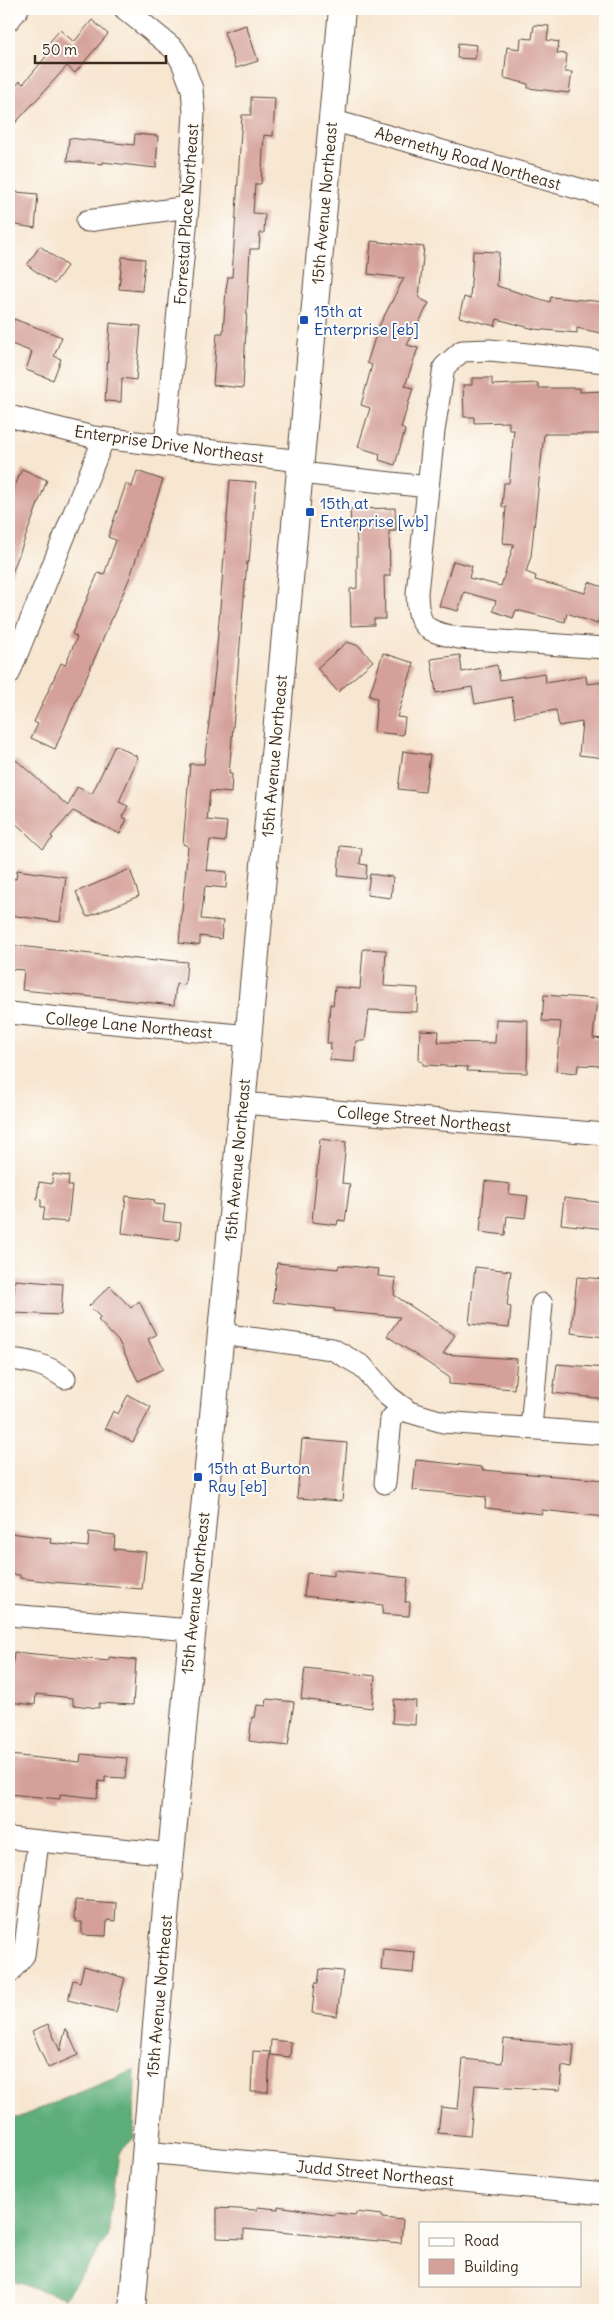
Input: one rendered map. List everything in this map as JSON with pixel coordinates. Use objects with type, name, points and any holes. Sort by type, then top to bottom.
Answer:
[{"type":"street","points":[[9,20],[18,9]]},
{"type":"street","name":"Forrestal Place Northeast","points":[[125,9],[174,49],[182,62],[192,89],[194,112],[188,207],[165,445]]},
{"type":"street","name":"15th Avenue Northeast","points":[[132,2310],[191,1630],[249,1036],[342,9]]},
{"type":"street","name":"Abernethy Road Northeast","points":[[331,120],[605,196]]},
{"type":"street","points":[[87,221],[188,207]]},
{"type":"street","points":[[605,362],[490,350],[462,351],[444,367],[434,431],[417,593],[418,614],[425,627],[439,634],[459,638],[605,648]]},
{"type":"street","name":"Enterprise Drive Northeast","points":[[9,416],[104,438],[165,445],[428,487]]},
{"type":"street","points":[[10,669],[104,438]]},
{"type":"street","name":"College Lane Northeast","points":[[9,1013],[249,1036]]},
{"type":"street","name":"College Street Northeast","points":[[242,1103],[605,1134]]},
{"type":"street","points":[[531,1428],[542,1304]]},
{"type":"street","points":[[221,1334],[332,1349],[362,1366],[388,1396],[409,1412],[443,1422],[605,1434]]},
{"type":"street","points":[[9,1360],[30,1361],[49,1367],[65,1378]]},
{"type":"street","points":[[385,1483],[391,1419],[403,1407]]},
{"type":"street","points":[[9,1615],[191,1630]]},
{"type":"street","points":[[9,1838],[171,1854]]},
{"type":"street","points":[[9,1973],[24,1955],[38,1842]]},
{"type":"street","name":"Judd Street Northeast","points":[[145,2152],[605,2194]]},
{"type":"green space","points":[[135,2070],[134,2138],[119,2153],[107,2238],[65,2298],[9,2280],[9,2116],[17,2118]]},
{"type":"building","points":[[92,20],[108,34],[75,73],[67,66],[9,130],[9,94],[20,81],[23,84],[50,52],[45,47],[60,30],[74,42]]},
{"type":"building","points":[[246,25],[258,61],[236,68],[224,32]]},
{"type":"building","points":[[534,25],[549,26],[547,40],[559,42],[557,53],[567,54],[565,72],[572,72],[569,93],[528,88],[528,84],[504,78],[507,47],[520,49],[521,38],[532,39]]},
{"type":"building","points":[[458,43],[477,45],[475,59],[457,58]]},
{"type":"building","points":[[251,97],[275,98],[273,136],[264,135],[261,184],[255,184],[253,213],[265,214],[264,233],[260,233],[259,249],[250,249],[243,388],[213,385],[217,333],[223,333],[226,289],[228,277],[232,277],[242,115],[251,115]]},
{"type":"building","points":[[135,134],[158,136],[156,168],[103,162],[103,164],[67,161],[69,138],[134,145]]},
{"type":"building","points":[[16,192],[38,194],[35,228],[9,224],[9,207],[15,207]]},
{"type":"building","points":[[371,241],[424,247],[419,298],[429,303],[407,345],[418,348],[405,386],[413,388],[401,428],[405,430],[395,465],[379,460],[380,454],[358,447],[370,408],[361,405],[372,365],[367,363],[378,328],[404,278],[368,274]]},
{"type":"building","points":[[40,246],[67,266],[54,284],[27,265]]},
{"type":"building","points":[[473,251],[499,252],[497,286],[550,302],[551,297],[605,302],[605,334],[577,328],[577,333],[534,329],[497,319],[495,326],[459,317],[464,297],[470,299]]},
{"type":"building","points":[[122,257],[145,259],[142,291],[119,289]]},
{"type":"building","points":[[14,319],[62,337],[54,356],[61,359],[53,380],[26,370],[32,352],[9,343],[9,335]]},
{"type":"building","points":[[110,323],[141,326],[136,380],[122,378],[121,402],[105,401]]},
{"type":"building","points":[[472,378],[492,378],[492,385],[538,383],[538,388],[580,388],[580,392],[605,391],[605,434],[544,434],[531,556],[526,572],[536,576],[535,580],[585,593],[589,582],[605,588],[605,618],[600,616],[597,624],[567,613],[565,622],[516,610],[513,618],[493,611],[496,601],[464,592],[458,611],[439,606],[453,561],[472,566],[469,578],[501,586],[514,544],[503,543],[506,507],[502,507],[504,483],[509,483],[514,430],[509,430],[509,422],[474,423],[474,417],[464,417],[463,385],[472,385]]},
{"type":"building","points":[[22,469],[47,480],[9,581],[9,501]]},
{"type":"building","points":[[137,471],[163,480],[130,577],[55,749],[31,738],[38,724],[34,722],[61,663],[65,665],[77,637],[72,634],[98,573],[104,575],[116,540],[108,537],[126,484],[132,487]]},
{"type":"building","points":[[230,480],[256,482],[249,562],[247,562],[229,774],[232,774],[231,793],[210,791],[207,820],[227,822],[225,842],[210,840],[206,870],[227,872],[226,888],[205,886],[201,919],[223,921],[221,939],[200,936],[200,944],[195,945],[179,943],[188,846],[183,844],[190,764],[204,764],[215,671]]},
{"type":"building","points":[[395,508],[396,531],[389,531],[390,576],[384,576],[385,619],[374,619],[374,625],[351,626],[350,589],[357,588],[357,543],[356,527],[351,527],[350,509]]},
{"type":"building","points":[[347,642],[359,646],[373,661],[338,692],[317,668]]},
{"type":"building","points":[[383,653],[414,663],[397,717],[405,718],[403,735],[374,732],[377,698],[369,696]]},
{"type":"building","points":[[460,655],[462,672],[497,665],[500,680],[545,673],[546,683],[586,676],[587,684],[605,682],[605,758],[579,755],[582,722],[559,726],[556,710],[515,717],[512,697],[475,704],[472,687],[436,693],[431,659]]},
{"type":"building","points":[[115,745],[138,757],[119,802],[128,806],[122,817],[127,819],[120,834],[73,811],[51,836],[53,838],[43,849],[9,817],[9,768],[16,760],[68,806],[77,787],[92,794]]},
{"type":"building","points":[[403,751],[430,755],[425,792],[398,789]]},
{"type":"building","points":[[340,846],[362,848],[360,864],[367,865],[366,879],[338,876]]},
{"type":"building","points":[[130,869],[139,896],[87,917],[76,892]]},
{"type":"building","points":[[17,870],[66,877],[60,922],[9,915],[9,878],[16,879]]},
{"type":"building","points":[[370,874],[393,877],[391,898],[367,895]]},
{"type":"building","points":[[9,945],[156,961],[156,959],[187,962],[185,985],[176,984],[174,1005],[22,990],[24,970],[9,969]]},
{"type":"building","points":[[363,949],[386,950],[384,986],[418,988],[417,1012],[369,1010],[365,1041],[356,1041],[354,1062],[330,1060],[331,1043],[327,1043],[330,1004],[333,1005],[335,987],[360,989]]},
{"type":"building","points":[[544,995],[597,999],[593,1038],[605,1039],[605,1066],[578,1065],[577,1073],[556,1071],[561,1022],[542,1021]]},
{"type":"building","points":[[496,1019],[528,1020],[527,1073],[467,1071],[468,1067],[423,1065],[423,1062],[419,1061],[420,1030],[439,1031],[438,1042],[495,1043]]},
{"type":"building","points":[[320,1139],[346,1142],[342,1183],[350,1184],[345,1221],[338,1220],[337,1225],[312,1222]]},
{"type":"building","points":[[53,1174],[69,1176],[68,1186],[72,1186],[68,1222],[43,1220],[45,1207],[41,1207],[41,1200],[37,1199],[39,1182],[52,1184]]},
{"type":"building","points":[[485,1181],[510,1184],[509,1194],[528,1196],[525,1218],[507,1216],[505,1235],[480,1232]]},
{"type":"building","points":[[126,1196],[155,1200],[154,1204],[165,1205],[163,1221],[181,1223],[179,1240],[122,1233]]},
{"type":"building","points":[[564,1198],[605,1203],[605,1229],[561,1224]]},
{"type":"building","points":[[277,1263],[338,1269],[339,1265],[379,1269],[378,1276],[396,1278],[394,1295],[455,1335],[443,1354],[517,1359],[514,1389],[449,1384],[449,1377],[387,1336],[400,1317],[334,1311],[335,1309],[273,1302]]},
{"type":"building","points":[[475,1267],[511,1271],[507,1306],[511,1307],[509,1328],[469,1324]]},
{"type":"building","points":[[577,1277],[605,1279],[605,1337],[571,1333]]},
{"type":"building","points":[[15,1280],[63,1284],[61,1315],[12,1313]]},
{"type":"building","points":[[110,1286],[131,1308],[139,1301],[156,1335],[148,1339],[163,1369],[138,1381],[119,1342],[98,1320],[101,1318],[89,1306]]},
{"type":"building","points":[[557,1364],[605,1368],[605,1399],[553,1393]]},
{"type":"building","points":[[128,1395],[151,1407],[133,1442],[105,1428],[113,1411],[118,1414]]},
{"type":"building","points":[[302,1439],[347,1443],[342,1501],[297,1498]]},
{"type":"building","points":[[416,1460],[482,1467],[482,1470],[605,1480],[605,1517],[542,1510],[542,1514],[485,1508],[486,1497],[413,1490]]},
{"type":"building","points":[[89,1532],[115,1535],[114,1549],[146,1552],[142,1589],[52,1582],[20,1578],[20,1575],[9,1574],[9,1533],[51,1538],[50,1543],[88,1547]]},
{"type":"building","points":[[334,1570],[408,1578],[405,1602],[410,1602],[409,1616],[382,1614],[383,1605],[304,1596],[307,1573],[334,1576]]},
{"type":"building","points":[[14,1652],[109,1661],[109,1657],[136,1660],[133,1705],[99,1703],[99,1708],[73,1705],[73,1698],[36,1694],[35,1705],[9,1702]]},
{"type":"building","points":[[305,1668],[375,1676],[372,1708],[301,1699]]},
{"type":"building","points":[[267,1699],[294,1702],[288,1746],[249,1741],[252,1717],[255,1717],[257,1705],[266,1706]]},
{"type":"building","points":[[394,1699],[416,1701],[415,1725],[392,1723]]},
{"type":"building","points":[[81,1754],[127,1758],[125,1778],[105,1777],[105,1782],[99,1781],[97,1798],[60,1794],[60,1799],[9,1794],[9,1755],[80,1762]]},
{"type":"building","points":[[75,1900],[116,1903],[115,1921],[107,1920],[106,1936],[82,1935],[82,1922],[76,1922],[76,1919],[74,1919]]},
{"type":"building","points":[[383,1949],[415,1952],[413,1973],[381,1970]]},
{"type":"building","points":[[84,1966],[125,1978],[116,2012],[68,2000],[73,1980],[80,1982]]},
{"type":"building","points":[[320,1969],[343,1971],[337,2016],[312,2013],[315,1983],[318,1983]]},
{"type":"building","points":[[48,2024],[60,2051],[66,2028],[78,2055],[48,2068],[32,2031]]},
{"type":"building","points":[[504,2039],[574,2045],[572,2068],[562,2066],[560,2090],[475,2085],[470,2136],[438,2133],[441,2107],[458,2109],[463,2059],[502,2063]]},
{"type":"building","points":[[271,2040],[291,2042],[290,2057],[270,2055]]},
{"type":"building","points":[[253,2051],[270,2052],[268,2092],[251,2092]]},
{"type":"building","points":[[278,2206],[334,2215],[335,2213],[356,2215],[356,2212],[382,2215],[382,2218],[403,2220],[401,2243],[244,2229],[244,2239],[217,2238],[217,2208],[257,2210],[257,2207],[278,2209]]},
{"type":"place","name":"15th at Enterprise [eb]","points":[[304,320]]},
{"type":"place","name":"15th at Enterprise [wb]","points":[[310,512]]},
{"type":"place","name":"15th at Burton Ray [eb]","points":[[198,1477]]}]
